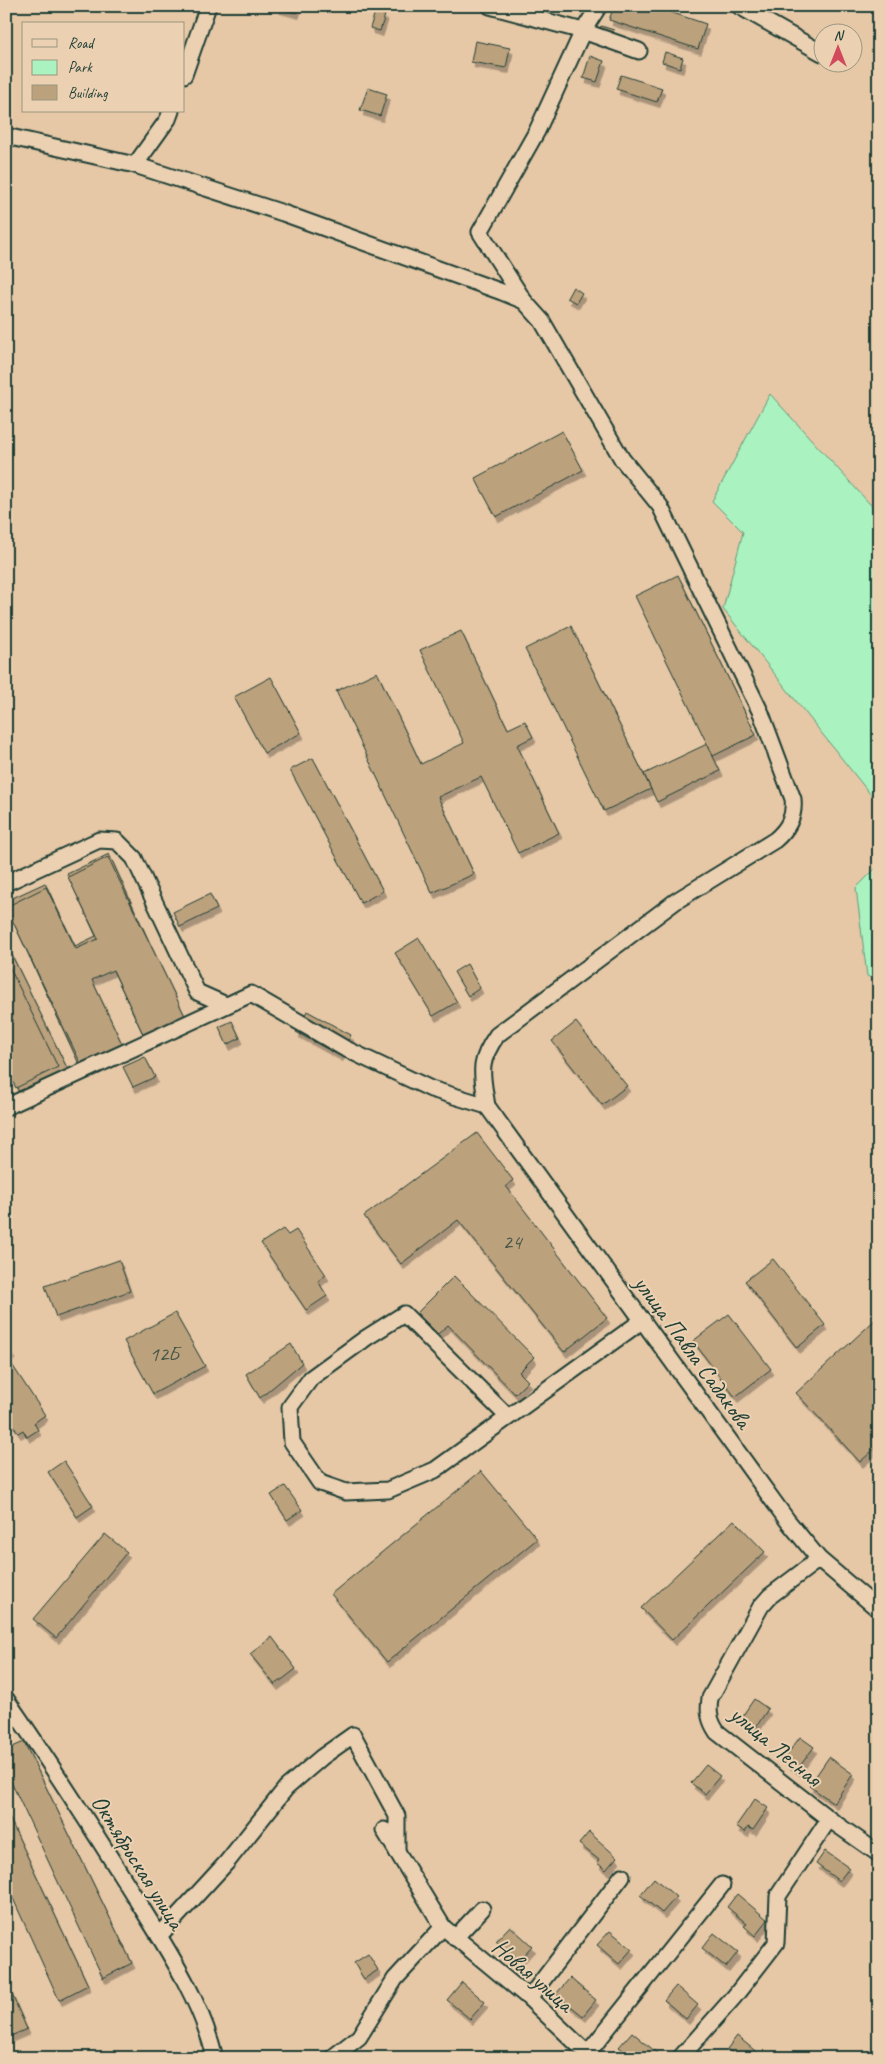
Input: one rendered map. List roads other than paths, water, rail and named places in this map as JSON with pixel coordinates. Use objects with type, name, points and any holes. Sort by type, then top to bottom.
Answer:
[{"type":"street","points":[[185,72],[208,6]]},
{"type":"street","points":[[490,6],[583,31],[639,51]]},
{"type":"street","points":[[6,1108],[251,994],[344,1048],[431,1090],[487,1106],[482,1073],[486,1052],[497,1035],[676,901],[774,840],[786,830],[794,808],[793,800],[761,713],[660,506],[622,460],[542,321],[524,301],[480,232],[537,131],[583,31],[599,6]]},
{"type":"street","points":[[739,6],[812,47]]},
{"type":"street","points":[[135,165],[168,119],[171,112]]},
{"type":"street","points":[[6,136],[135,165],[283,213],[524,301]]},
{"type":"street","points":[[6,882],[99,840],[117,841],[134,858],[197,992],[226,1005]]},
{"type":"street","name":"улица Павла Садакова","points":[[487,1106],[787,1520],[818,1559],[879,1610]]},
{"type":"street","points":[[508,1418],[404,1314],[366,1338],[311,1378],[290,1407],[292,1442],[320,1483],[346,1492],[388,1490],[435,1470],[508,1418],[642,1320]]},
{"type":"street","name":"улица Лесная","points":[[818,1559],[760,1606],[710,1698],[708,1712],[710,1722],[717,1732],[829,1819],[879,1854]]},
{"type":"street","name":"Октябрьская улица","points":[[6,1698],[159,1936],[204,2019],[215,2058]]},
{"type":"street","points":[[159,1936],[227,1862],[286,1788],[322,1757],[353,1736],[397,1816],[397,1852]]},
{"type":"street","points":[[680,2058],[734,1997],[776,1943],[778,1896],[829,1819]]},
{"type":"street","name":"Новая улица","points":[[384,1830],[443,1927],[529,1998],[590,2056]]},
{"type":"street","points":[[529,1998],[622,1876]]},
{"type":"street","points":[[590,2056],[722,1885]]},
{"type":"street","points":[[455,1938],[482,1909]]},
{"type":"street","points":[[332,2058],[359,2037],[395,1979],[443,1927]]}]
